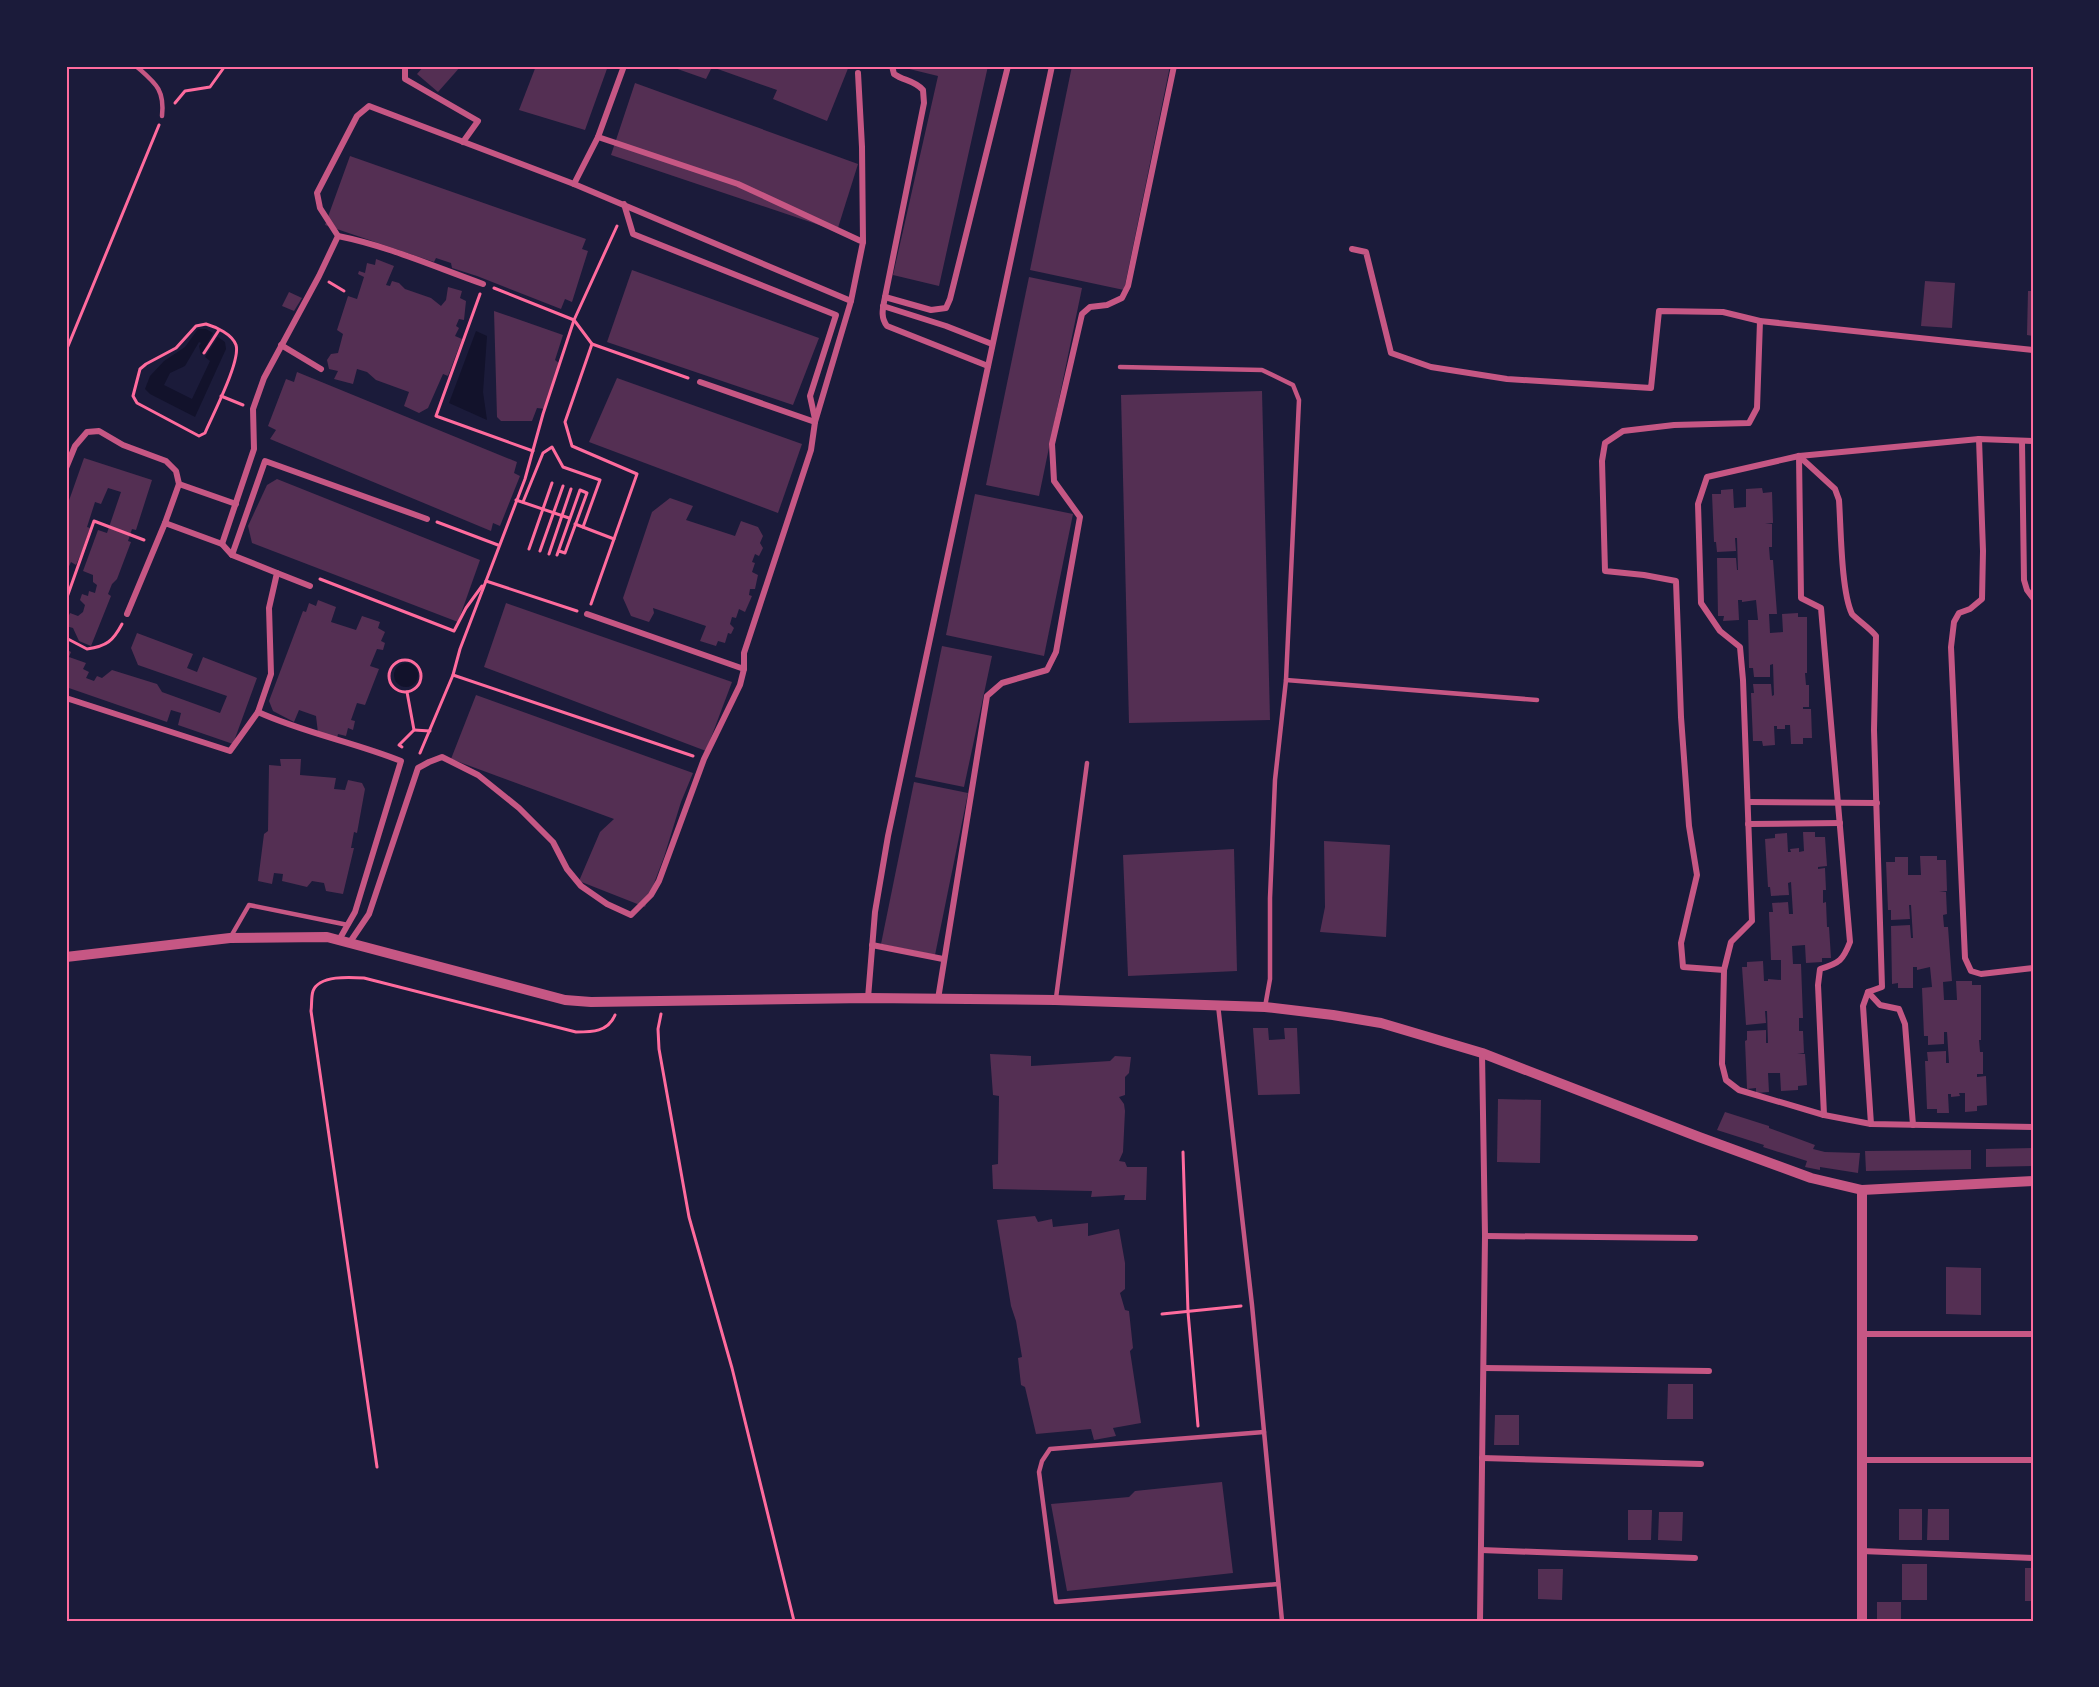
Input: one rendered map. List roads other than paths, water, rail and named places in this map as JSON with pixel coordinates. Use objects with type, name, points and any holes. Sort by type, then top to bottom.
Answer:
[{"type":"street","points":[[405,66],[405,79],[478,121],[464,142]]},
{"type":"street","points":[[574,184],[598,137],[624,66]]},
{"type":"street","points":[[892,66],[894,74],[902,80],[916,82],[923,90],[924,103],[882,315],[887,326],[988,366]]},
{"type":"street","points":[[885,297],[931,310],[946,308],[1008,66]]},
{"type":"street","points":[[868,998],[875,912],[888,836],[1052,66]]},
{"type":"street","points":[[938,999],[987,696],[1002,683],[1047,670],[1056,652],[1080,517],[1054,481],[1052,444],[1082,314],[1090,307],[1107,305],[1122,298],[1128,286],[1174,66]]},
{"type":"street","points":[[344,941],[369,914],[418,768],[442,757],[478,776],[519,808],[553,842],[567,869],[580,886],[606,904],[631,915],[651,894],[659,881],[704,759],[740,685],[744,669],[744,653],[811,450],[815,422],[851,301],[863,242],[862,147],[858,73]]},
{"type":"street","points":[[483,284],[390,250],[338,236],[320,208],[317,193],[357,116],[369,106],[624,204],[851,301]]},
{"type":"street","points":[[598,137],[738,184],[863,242]]},
{"type":"street","points":[[624,204],[633,234],[836,315],[810,396],[815,422]]},
{"type":"street","points":[[222,544],[254,449],[253,409],[264,378],[338,236]]},
{"type":"street","points":[[1352,249],[1366,252],[1391,353],[1431,367],[1507,380],[1652,388],[1659,311],[1723,312],[1760,321],[2033,350]]},
{"type":"street","points":[[884,306],[992,344]]},
{"type":"street","points":[[1724,970],[1683,968],[1681,943],[1697,875],[1689,826],[1681,717],[1676,581],[1605,571],[1602,461],[1605,443],[1623,431],[1674,425],[1749,423],[1757,408],[1760,321]]},
{"type":"street","points":[[280,345],[321,369]]},
{"type":"street","points":[[700,382],[815,422]]},
{"type":"street","points":[[66,468],[75,446],[87,432],[99,431],[123,444],[166,461],[176,471],[179,483],[165,524],[127,614]]},
{"type":"street","points":[[1979,439],[1983,551],[1982,599],[1970,609],[1959,613],[1954,622],[1950,655],[1965,958],[1971,972],[1981,974],[2033,968]]},
{"type":"street","points":[[2033,441],[1979,439],[1799,456],[1707,477],[1698,504],[1701,603],[1720,631],[1740,647],[1748,802],[1752,921],[1731,942],[1724,970],[1722,1064],[1726,1080],[1739,1090],[1824,1115],[1871,1124],[2033,1127]]},
{"type":"street","points":[[2022,442],[2024,580],[2033,598]]},
{"type":"street","points":[[1799,456],[1801,598],[1821,608],[1851,942],[1843,959],[1820,969],[1818,985],[1824,1115]]},
{"type":"street","points":[[1799,456],[1835,489],[1839,500],[1847,595],[1853,616],[1868,626],[1876,636],[1875,730],[1882,987],[1868,992]]},
{"type":"street","points":[[232,555],[265,461],[427,519]]},
{"type":"street","points":[[179,483],[236,504]]},
{"type":"street","points":[[165,524],[222,544],[232,555],[310,586]]},
{"type":"street","points":[[66,698],[230,751],[258,712],[272,674],[269,608],[277,573]]},
{"type":"street","points":[[587,614],[744,669]]},
{"type":"street","points":[[258,712],[289,725],[377,752],[401,762],[344,941]]},
{"type":"street","points":[[1748,802],[1877,803]]},
{"type":"street","points":[[1748,824],[1840,823]]},
{"type":"street","points":[[66,957],[230,938],[327,937],[565,1000],[591,1002],[868,998],[1055,1000],[1265,1007],[1381,1023],[1482,1053],[1811,1178],[1862,1190],[2033,1181]]},
{"type":"street","points":[[872,945],[943,959]]},
{"type":"street","points":[[1868,992],[1863,1006],[1871,1124]]},
{"type":"street","points":[[1868,992],[1880,1005],[1899,1009],[1905,1024],[1912,1125]]},
{"type":"street","points":[[1480,1621],[1485,1236],[1482,1053]]},
{"type":"street","points":[[1862,1190],[1862,1621]]},
{"type":"street","points":[[1485,1236],[1695,1238]]},
{"type":"street","points":[[1862,1334],[2033,1334]]},
{"type":"street","points":[[1484,1368],[1709,1371]]},
{"type":"street","points":[[1482,1458],[1701,1464]]},
{"type":"street","points":[[1862,1460],[2033,1460]]},
{"type":"street","points":[[1481,1550],[1695,1558]]},
{"type":"street","points":[[1862,1551],[2033,1558]]},
{"type":"lane","points":[[136,66],[159,89],[164,101],[162,116]]},
{"type":"lane","points":[[1120,367],[1262,370],[1293,385],[1299,400],[1286,680],[1275,780],[1270,898],[1270,979],[1265,1007]]},
{"type":"lane","points":[[1286,680],[1537,700]]},
{"type":"lane","points":[[1055,1000],[1088,763]]},
{"type":"lane","points":[[230,938],[249,905],[348,925]]},
{"type":"lane","points":[[1218,1005],[1252,1305],[1282,1621]]},
{"type":"lane","points":[[1264,1432],[1050,1449],[1042,1461],[1040,1472],[1056,1602],[1278,1584]]}]
